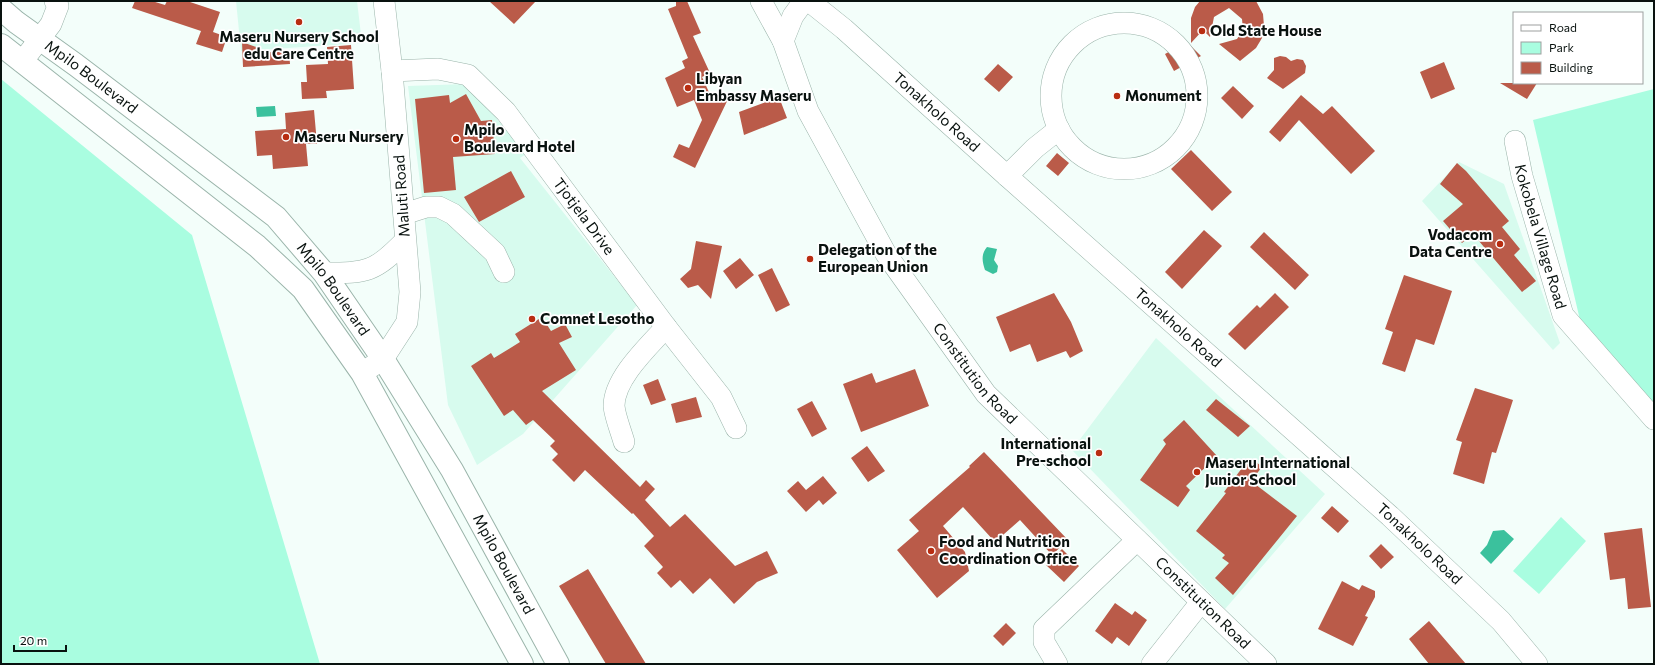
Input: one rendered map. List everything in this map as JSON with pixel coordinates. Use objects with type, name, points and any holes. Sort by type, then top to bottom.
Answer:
[{"type":"highway","name":"Mpilo Boulevard","points":[[1,9],[276,218],[324,273],[383,359],[452,470],[558,664]]},
{"type":"highway","name":"Mpilo Boulevard","points":[[1,45],[257,246],[303,289],[362,373],[425,484],[522,664]]},
{"type":"street","points":[[22,62],[51,24],[58,6],[54,1]]},
{"type":"street","name":"Maluti Road","points":[[362,373],[383,359],[407,322],[410,292],[392,71],[384,1]]},
{"type":"street","name":"Constitution Road","points":[[761,1],[783,41],[808,111],[886,254],[986,394],[1266,664]]},
{"type":"street","points":[[783,41],[793,16],[804,1]]},
{"type":"street","name":"Tonakholo Road","points":[[809,1],[844,29],[1007,176],[1390,516],[1501,621],[1537,664]]},
{"type":"street","points":[[1127,23],[1146,26],[1163,34],[1178,46],[1189,61],[1197,81],[1198,102],[1193,123],[1183,141],[1168,156],[1149,166],[1128,170],[1107,168],[1088,160],[1071,147],[1059,129],[1052,111],[1051,92],[1054,74],[1062,57],[1075,42],[1090,31],[1108,25],[1127,23]]},
{"type":"street","name":"Tjotjela Drive","points":[[392,71],[438,68],[468,75],[506,112],[666,327],[721,397],[736,428]]},
{"type":"street","points":[[1007,176],[1035,148],[1059,129]]},
{"type":"street","name":"Kokobela Village Road","points":[[1515,140],[1522,176],[1563,315],[1652,414]]},
{"type":"street","points":[[404,214],[426,207],[439,207],[454,214],[495,253],[504,272]]},
{"type":"street","points":[[324,273],[366,271],[384,262],[405,241]]},
{"type":"street","points":[[624,442],[614,406],[618,392],[624,377],[666,327]]},
{"type":"street","points":[[1057,664],[1044,642],[1044,629],[1137,540]]},
{"type":"street","points":[[1152,664],[1200,602]]},
{"type":"shaded area","name":"Maseru Nursery School edu Care Centre","points":[[236,1],[357,1],[362,43],[241,51]]},
{"type":"shaded area","points":[[466,84],[472,89],[526,154],[520,158],[637,305],[523,434],[477,465],[448,405],[408,86]]},
{"type":"shaded area","points":[[275,106],[276,116],[257,117],[256,107]]},
{"type":"shaded area","points":[[1459,162],[1504,184],[1560,343],[1553,350],[1422,201]]},
{"type":"shaded area","points":[[987,247],[997,249],[994,260],[998,266],[997,272],[993,274],[985,270],[983,264],[983,255]]},
{"type":"shaded area","name":"Maseru International Junior School","points":[[1156,338],[1325,494],[1225,609],[1072,450]]},
{"type":"shaded area","points":[[1504,530],[1514,539],[1491,564],[1480,553],[1487,545],[1493,531]]},
{"type":"green space","points":[[1,79],[192,235],[320,664],[1,664]]},
{"type":"green space","points":[[1654,89],[1654,401],[1645,408],[1580,320],[1533,120]]},
{"type":"green space","points":[[1561,517],[1586,541],[1539,594],[1513,571]]},
{"type":"building","points":[[135,1],[152,1],[165,5],[167,1],[187,1],[220,12],[213,32],[227,37],[222,52],[196,44],[201,31],[132,8]]},
{"type":"building","points":[[489,1],[536,1],[514,24]]},
{"type":"building","name":"Libyan Embassy Maseru","points":[[676,1],[687,1],[701,33],[693,36],[710,73],[702,77],[713,101],[730,95],[695,168],[673,157],[679,144],[689,148],[702,120],[694,100],[677,107],[665,78],[685,68],[682,61],[688,58],[668,9],[676,6]]},
{"type":"building","name":"Old State House","points":[[1200,1],[1256,1],[1263,14],[1264,26],[1262,38],[1256,48],[1240,61],[1219,44],[1237,39],[1243,30],[1242,19],[1229,8],[1214,17],[1210,37],[1203,30],[1191,43],[1191,18],[1195,7]]},
{"type":"building","points":[[242,42],[259,48],[259,53],[289,51],[290,64],[243,67]]},
{"type":"building","points":[[1187,42],[1201,56],[1174,71],[1165,54]]},
{"type":"building","points":[[351,45],[354,89],[326,91],[327,98],[302,99],[301,82],[307,82],[306,65],[328,64],[327,47]]},
{"type":"building","points":[[1280,56],[1286,57],[1291,61],[1297,59],[1303,60],[1306,66],[1305,73],[1283,89],[1267,78],[1274,70],[1274,58]]},
{"type":"building","points":[[1444,62],[1455,89],[1431,99],[1420,72]]},
{"type":"building","points":[[998,64],[1013,77],[999,92],[984,79]]},
{"type":"building","points":[[1500,83],[1536,84],[1527,99]]},
{"type":"building","points":[[1233,86],[1254,106],[1242,119],[1221,98]]},
{"type":"building","name":"Mpilo Boulevard Hotel","points":[[466,94],[481,121],[492,120],[495,154],[453,157],[456,190],[424,193],[415,99],[449,95],[450,103]]},
{"type":"building","points":[[1301,95],[1323,114],[1332,106],[1375,151],[1351,174],[1299,120],[1280,142],[1269,132]]},
{"type":"building","points":[[779,97],[787,118],[744,135],[739,112]]},
{"type":"building","name":"Maseru Nursery","points":[[314,110],[317,144],[306,144],[308,166],[273,169],[272,155],[257,156],[255,131],[286,129],[285,113]]},
{"type":"building","points":[[1191,150],[1232,192],[1212,211],[1171,169]]},
{"type":"building","points":[[1057,153],[1069,163],[1058,176],[1046,166]]},
{"type":"building","points":[[1457,163],[1466,171],[1509,221],[1502,227],[1520,249],[1514,255],[1536,281],[1522,292],[1473,234],[1462,243],[1443,221],[1463,204],[1440,184]]},
{"type":"building","points":[[511,171],[525,197],[479,222],[464,197]]},
{"type":"building","points":[[1204,230],[1222,246],[1182,289],[1165,272]]},
{"type":"building","points":[[1264,232],[1309,275],[1295,290],[1250,247]]},
{"type":"building","points":[[696,241],[722,246],[711,299],[698,285],[688,288],[680,279],[691,269]]},
{"type":"building","points":[[740,258],[754,275],[736,289],[723,271]]},
{"type":"building","points":[[772,268],[790,305],[776,312],[758,275]]},
{"type":"building","points":[[1404,275],[1452,291],[1434,345],[1416,339],[1405,372],[1382,364],[1393,332],[1385,329]]},
{"type":"building","points":[[1054,293],[1071,322],[1083,351],[1070,358],[1066,351],[1037,362],[1030,344],[1010,352],[996,317]]},
{"type":"building","points":[[1275,293],[1289,307],[1245,350],[1228,334],[1257,305],[1260,308]]},
{"type":"building","points":[[542,317],[551,331],[565,324],[572,337],[559,343],[576,370],[542,391],[640,487],[646,480],[655,489],[645,500],[670,527],[685,514],[735,566],[767,551],[778,573],[757,582],[734,604],[710,578],[693,594],[680,580],[671,588],[657,573],[663,567],[644,546],[654,536],[633,513],[632,514],[585,470],[574,482],[552,460],[558,454],[550,446],[555,441],[533,420],[526,425],[513,410],[504,416],[471,366],[491,353],[494,358],[520,342],[515,334]]},
{"type":"building","points":[[915,369],[929,406],[861,432],[843,384],[872,373],[876,383]]},
{"type":"building","points":[[658,379],[666,400],[651,405],[643,385]]},
{"type":"building","points":[[1475,388],[1513,400],[1496,453],[1492,452],[1484,484],[1453,474],[1462,442],[1456,440]]},
{"type":"building","points":[[696,397],[702,417],[676,423],[671,404]]},
{"type":"building","points":[[1216,399],[1250,426],[1238,437],[1206,410]]},
{"type":"building","points":[[812,401],[827,429],[812,437],[797,409]]},
{"type":"building","points":[[1184,420],[1217,456],[1186,486],[1190,490],[1178,507],[1140,480],[1166,444],[1163,440]]},
{"type":"building","points":[[867,446],[885,471],[868,482],[851,458]]},
{"type":"building","points":[[984,452],[1068,540],[1052,555],[1020,520],[995,542],[963,507],[943,526],[965,552],[969,571],[937,598],[897,550],[919,531],[909,520],[970,467],[969,466]]},
{"type":"building","points":[[1248,460],[1254,460],[1262,467],[1251,481],[1297,516],[1233,595],[1215,578],[1229,563],[1222,558],[1225,555],[1196,531],[1226,493],[1224,492]]},
{"type":"building","points":[[823,476],[837,493],[823,505],[819,500],[806,512],[787,491],[798,481],[806,490]]},
{"type":"building","points":[[1332,506],[1349,521],[1338,533],[1321,518]]},
{"type":"building","points":[[1642,528],[1651,607],[1628,609],[1625,578],[1610,580],[1604,533]]},
{"type":"building","points":[[1381,544],[1394,557],[1381,569],[1369,556]]},
{"type":"building","points":[[1062,549],[1079,566],[1064,582],[1046,565]]},
{"type":"building","points":[[588,569],[646,664],[606,664],[559,586]]},
{"type":"building","points":[[1342,581],[1359,590],[1362,585],[1375,591],[1375,597],[1365,616],[1368,617],[1353,646],[1318,629]]},
{"type":"building","points":[[1115,603],[1132,615],[1135,611],[1147,620],[1129,646],[1117,637],[1112,644],[1095,631]]},
{"type":"building","points":[[1429,621],[1466,664],[1429,664],[1409,639]]},
{"type":"building","points":[[1006,623],[1016,633],[1003,646],[993,636]]},
{"type":"place","name":"Maseru Nursery School edu Care Centre","points":[[299,22]]},
{"type":"place","name":"Old State House","points":[[1202,31]]},
{"type":"place","name":"Libyan Embassy Maseru","points":[[688,88]]},
{"type":"place","name":"Monument","points":[[1117,96]]},
{"type":"place","name":"Maseru Nursery","points":[[286,137]]},
{"type":"place","name":"Mpilo Boulevard Hotel","points":[[456,139]]},
{"type":"place","name":"Vodacom Data Centre","points":[[1500,244]]},
{"type":"place","name":"Delegation of the European Union","points":[[810,259]]},
{"type":"place","name":"Comnet Lesotho","points":[[532,319]]},
{"type":"place","name":"International Pre-school","points":[[1099,453]]},
{"type":"place","name":"Maseru International Junior School","points":[[1197,472]]},
{"type":"place","name":"Food and Nutrition Coordination Office","points":[[931,551]]}]
